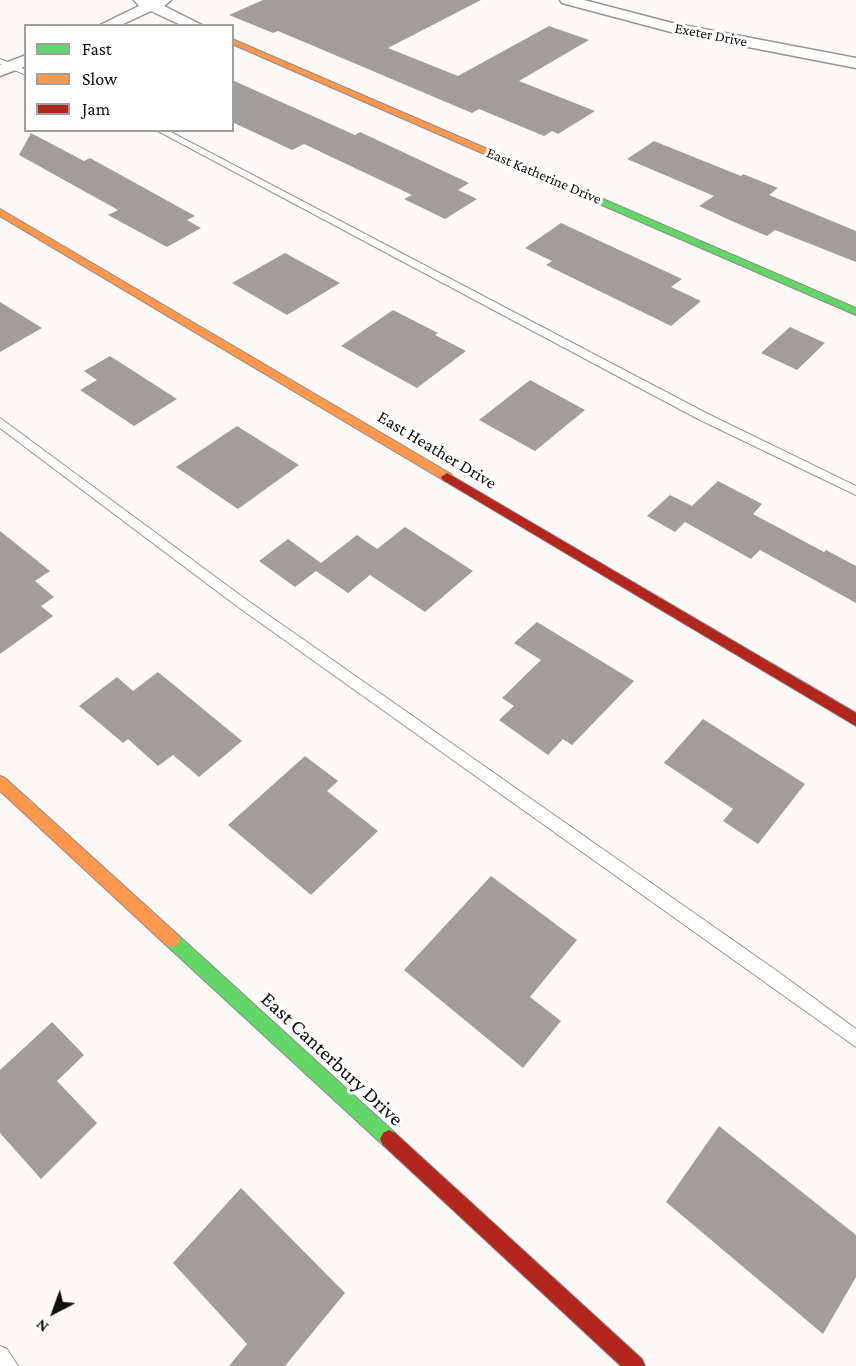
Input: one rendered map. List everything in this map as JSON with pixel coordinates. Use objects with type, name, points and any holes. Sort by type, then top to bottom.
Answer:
[{"type":"street","name":"Exeter Drive","points":[[567,0],[671,27],[856,63]]},
{"type":"street","points":[[109,24],[151,2],[193,24]]},
{"type":"street","name":"East Katherine Drive","points":[[234,42],[856,312]]},
{"type":"street","name":"East Heather Drive","points":[[0,212],[856,720]]},
{"type":"street","name":"East Canterbury Drive","points":[[0,782],[635,1366]]},
{"type":"lane","points":[[164,132],[702,416],[856,491]]},
{"type":"lane","points":[[0,422],[239,601],[771,976],[856,1039]]},
{"type":"lane","points":[[0,1356],[8,1366]]},
{"type":"building","points":[[263,0],[481,0],[388,48],[458,76],[549,26],[589,40],[519,81],[595,111],[558,134],[552,131],[544,136],[479,109],[472,113],[278,31],[273,33],[229,15]]},
{"type":"building","points":[[234,81],[355,135],[360,132],[469,183],[458,190],[477,199],[445,219],[404,199],[412,195],[304,144],[292,150],[234,123]]},
{"type":"building","points":[[31,133],[84,161],[90,158],[195,216],[187,220],[201,228],[167,247],[108,215],[118,210],[19,155]]},
{"type":"building","points":[[654,141],[741,176],[743,174],[778,188],[769,195],[856,231],[856,262],[775,230],[767,236],[699,206],[714,196],[627,159]]},
{"type":"building","points":[[561,223],[682,279],[671,287],[701,301],[671,326],[546,265],[552,261],[525,248]]},
{"type":"building","points":[[285,253],[340,283],[287,315],[232,283]]},
{"type":"building","points":[[0,302],[42,328],[0,352]]},
{"type":"building","points":[[393,310],[438,333],[435,335],[466,351],[417,388],[341,346]]},
{"type":"building","points":[[790,327],[825,343],[797,370],[761,353]]},
{"type":"building","points":[[110,356],[177,399],[134,426],[80,390],[97,380],[84,371]]},
{"type":"building","points":[[530,380],[585,410],[535,451],[479,420]]},
{"type":"building","points":[[237,426],[299,465],[238,509],[176,467]]},
{"type":"building","points":[[718,481],[762,504],[753,514],[824,552],[826,550],[856,566],[856,603],[760,550],[751,559],[685,522],[675,532],[647,516],[670,495],[692,506]]},
{"type":"building","points":[[405,527],[473,571],[425,612],[370,575],[348,593],[316,571],[295,587],[259,561],[288,539],[321,563],[357,535],[377,549]]},
{"type":"building","points":[[0,531],[50,571],[35,581],[54,597],[41,606],[53,616],[0,654]]},
{"type":"building","points":[[537,622],[634,681],[572,745],[563,739],[548,755],[499,720],[514,706],[502,698],[541,660],[514,643]]},
{"type":"building","points":[[158,672],[242,741],[199,777],[173,755],[158,766],[128,739],[123,743],[79,706],[117,677],[133,691]]},
{"type":"building","points":[[703,719],[805,784],[758,844],[723,821],[733,809],[664,763]]},
{"type":"building","points":[[305,756],[338,781],[327,791],[378,831],[311,895],[228,825]]},
{"type":"building","points":[[491,876],[577,940],[530,997],[561,1021],[523,1068],[404,970]]},
{"type":"building","points":[[52,1022],[84,1055],[57,1081],[97,1123],[41,1179],[0,1133],[0,1070]]},
{"type":"building","points":[[719,1126],[856,1235],[856,1277],[823,1334],[666,1202]]},
{"type":"building","points":[[241,1188],[345,1293],[285,1366],[229,1366],[247,1344],[173,1263]]},
{"type":"traffic: fast","points":[[524,168],[856,312]]},
{"type":"traffic: fast","points":[[172,940],[389,1139]]},
{"type":"traffic: slow","points":[[234,42],[524,168]]},
{"type":"traffic: slow","points":[[0,212],[447,477]]},
{"type":"traffic: slow","points":[[0,782],[172,940]]},
{"type":"traffic: jam","points":[[447,477],[856,720]]},
{"type":"traffic: jam","points":[[389,1139],[635,1366]]}]
